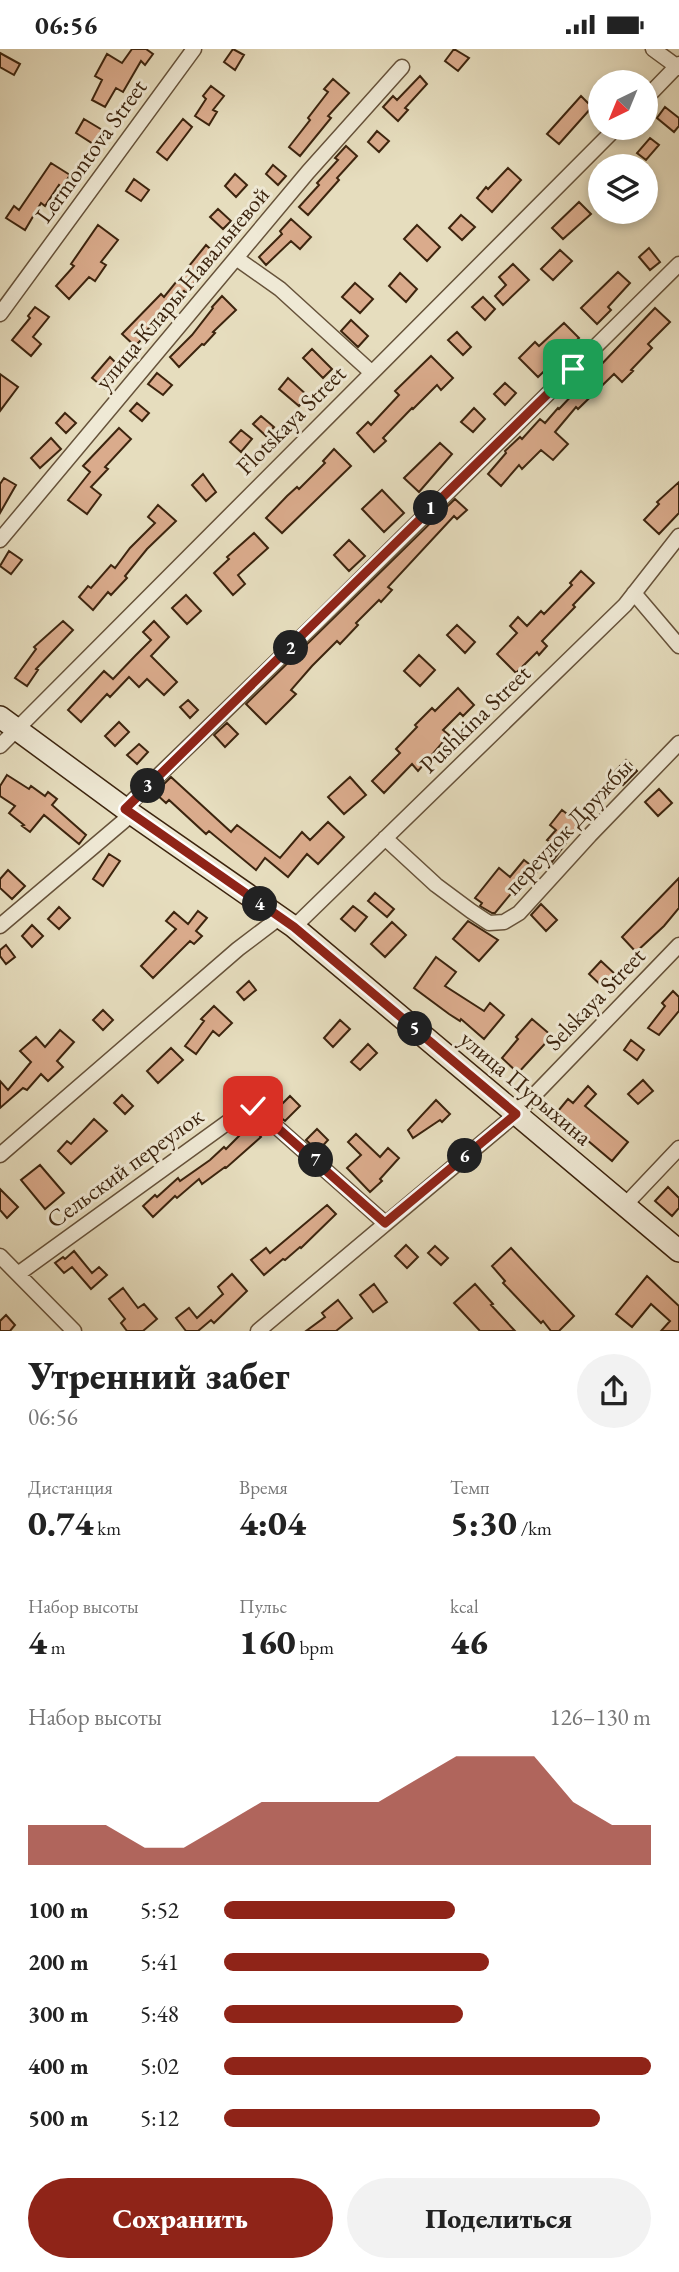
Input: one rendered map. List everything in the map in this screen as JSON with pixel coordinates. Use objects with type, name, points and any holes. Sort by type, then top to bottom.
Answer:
[{"type":"street","name":"Lermontova Street","points":[[1,310],[194,49]]},
{"type":"street","points":[[653,49],[678,66],[658,86]]},
{"type":"street","name":"улица Клары Навальневой","points":[[0,540],[308,172],[402,67]]},
{"type":"street","name":"Flotskaya Street","points":[[0,746],[8,722],[371,372],[604,140]]},
{"type":"street","points":[[236,258],[279,289],[371,372]]},
{"type":"street","points":[[0,926],[129,811],[679,264]]},
{"type":"street","name":"Pushkina Street","points":[[0,1155],[237,949],[287,922],[385,838],[625,605],[679,536]]},
{"type":"street","points":[[634,593],[679,646]]},
{"type":"street","name":"улица Пурыхина","points":[[8,722],[287,922],[679,1251]]},
{"type":"street","name":"переулок Дружбы","points":[[385,838],[436,885],[471,911],[489,923],[503,922],[519,913],[679,743]]},
{"type":"street","name":"Selskaya Street","points":[[258,1331],[516,1114],[679,945]]},
{"type":"street","name":"Сельский переулок","points":[[18,1274],[253,1106],[385,1223]]},
{"type":"street","points":[[625,1205],[679,1148]]},
{"type":"street","points":[[0,1256],[74,1331]]},
{"type":"building","points":[[132,49],[146,49],[153,54],[145,65],[141,61],[123,92],[116,88],[105,107],[92,100],[102,80],[95,76],[107,54],[122,63]]},
{"type":"building","points":[[233,49],[244,55],[235,70],[224,62]]},
{"type":"building","points":[[454,49],[469,58],[458,71],[445,61]]},
{"type":"building","points":[[0,53],[20,64],[14,75],[0,67]]},
{"type":"building","points":[[420,76],[427,84],[405,108],[408,110],[398,121],[383,107],[393,96],[397,100]]},
{"type":"building","points":[[333,79],[349,93],[328,116],[331,118],[300,156],[289,147],[310,120],[308,118],[328,92],[324,89]]},
{"type":"building","points":[[211,86],[224,96],[213,110],[217,112],[209,125],[195,116],[206,99],[203,96]]},
{"type":"building","points":[[581,96],[588,103],[588,111],[559,144],[547,134]]},
{"type":"building","points":[[665,107],[679,118],[679,126],[674,132],[658,117]]},
{"type":"building","points":[[84,119],[104,131],[95,145],[76,133]]},
{"type":"building","points":[[183,119],[192,127],[167,160],[157,152]]},
{"type":"building","points":[[377,131],[389,141],[379,152],[368,142]]},
{"type":"building","points":[[648,140],[659,145],[651,154],[637,153]]},
{"type":"building","points":[[346,146],[357,156],[308,215],[299,207],[319,185],[317,183],[338,160],[335,158]]},
{"type":"building","points":[[51,163],[70,175],[62,187],[59,185],[45,206],[41,203],[25,230],[6,218],[14,206],[19,210]]},
{"type":"building","points":[[273,165],[286,176],[278,185],[266,174]]},
{"type":"building","points":[[508,168],[521,180],[492,212],[477,198]]},
{"type":"building","points":[[235,174],[247,185],[236,197],[225,186]]},
{"type":"building","points":[[134,179],[149,190],[141,201],[126,191]]},
{"type":"building","points":[[579,202],[588,211],[588,217],[563,239],[552,228]]},
{"type":"building","points":[[218,209],[231,221],[223,229],[210,217]]},
{"type":"building","points":[[461,215],[475,227],[462,240],[449,228]]},
{"type":"building","points":[[291,219],[311,237],[300,249],[291,241],[266,265],[259,257],[282,234],[280,231]]},
{"type":"building","points":[[98,225],[118,240],[101,262],[106,265],[95,281],[89,277],[69,299],[56,286],[74,266],[71,264]]},
{"type":"building","points":[[417,225],[440,247],[427,261],[404,239]]},
{"type":"building","points":[[206,245],[217,255],[186,293],[184,291],[135,346],[122,334],[161,294],[164,297]]},
{"type":"building","points":[[649,248],[660,262],[650,270],[639,257]]},
{"type":"building","points":[[560,250],[572,261],[553,280],[541,269]]},
{"type":"building","points":[[513,264],[529,280],[503,305],[495,296],[506,285],[499,277]]},
{"type":"building","points":[[618,272],[630,283],[608,307],[611,310],[597,324],[581,308]]},
{"type":"building","points":[[400,273],[417,289],[406,302],[389,286]]},
{"type":"building","points":[[355,283],[373,299],[360,313],[342,297]]},
{"type":"building","points":[[222,296],[236,310],[213,332],[215,333],[204,345],[179,367],[170,357],[192,335]]},
{"type":"building","points":[[483,297],[495,309],[485,320],[472,307]]},
{"type":"building","points":[[35,307],[49,317],[33,337],[41,344],[31,356],[12,340],[30,318],[28,316]]},
{"type":"building","points":[[655,308],[670,322],[648,344],[652,348],[622,382],[614,374],[578,409],[576,407],[555,432],[568,444],[553,460],[541,450],[522,469],[519,465],[501,486],[488,474],[505,451],[520,437],[522,439],[540,419],[545,423]]},
{"type":"building","points":[[351,320],[368,336],[358,347],[341,331]]},
{"type":"building","points":[[564,323],[579,338],[538,377],[519,358],[535,342],[539,346]]},
{"type":"building","points":[[457,332],[471,347],[463,355],[448,340]]},
{"type":"building","points":[[312,349],[332,369],[323,378],[303,358]]},
{"type":"building","points":[[431,356],[453,378],[441,390],[437,385],[412,408],[383,438],[386,441],[374,452],[357,433],[368,422],[371,425],[399,395],[395,391]]},
{"type":"building","points":[[110,357],[122,369],[113,379],[111,376],[104,388],[92,378]]},
{"type":"building","points":[[157,373],[172,385],[163,395],[148,384]]},
{"type":"building","points":[[0,374],[18,387],[0,411]]},
{"type":"building","points":[[288,378],[308,396],[299,406],[279,389]]},
{"type":"building","points":[[505,383],[516,393],[505,405],[494,394]]},
{"type":"building","points":[[137,403],[149,413],[142,421],[130,411]]},
{"type":"building","points":[[474,408],[485,419],[473,432],[461,422]]},
{"type":"building","points":[[65,413],[76,423],[66,433],[56,423]]},
{"type":"building","points":[[261,416],[274,427],[266,436],[253,424]]},
{"type":"building","points":[[119,428],[131,439],[91,487],[101,495],[87,514],[68,500],[90,472],[83,466]]},
{"type":"building","points":[[241,430],[252,439],[241,452],[230,442]]},
{"type":"building","points":[[51,438],[61,449],[40,468],[31,458]]},
{"type":"building","points":[[440,443],[452,454],[419,492],[404,478]]},
{"type":"building","points":[[334,449],[351,466],[282,533],[266,518],[325,463],[323,461]]},
{"type":"building","points":[[203,474],[216,492],[206,501],[192,485]]},
{"type":"building","points":[[4,478],[16,485],[0,513],[0,484]]},
{"type":"building","points":[[679,482],[679,513],[659,534],[644,520],[659,504],[657,502]]},
{"type":"building","points":[[382,490],[404,513],[384,532],[362,509]]},
{"type":"building","points":[[455,499],[467,510],[457,519],[454,516],[388,587],[392,590],[381,602],[379,600],[356,623],[358,625],[340,644],[337,641],[312,666],[291,690],[296,694],[266,724],[246,704]]},
{"type":"building","points":[[158,505],[176,521],[147,549],[125,576],[127,578],[111,595],[108,592],[93,610],[79,597],[88,586],[91,588],[111,565],[115,568],[155,523],[148,517]]},
{"type":"building","points":[[254,533],[268,548],[238,575],[245,584],[233,595],[214,573],[229,559],[227,557]]},
{"type":"building","points":[[349,540],[365,556],[349,571],[334,555]]},
{"type":"building","points":[[9,551],[22,560],[11,574],[0,566]]},
{"type":"building","points":[[581,571],[594,583],[542,641],[547,646],[516,673],[497,654],[517,633],[510,626],[518,617],[527,626],[541,611],[544,614],[572,585],[570,583]]},
{"type":"building","points":[[186,595],[201,611],[187,624],[172,608]]},
{"type":"building","points":[[63,621],[73,630],[36,669],[38,670],[27,686],[15,678],[36,649],[34,647]]},
{"type":"building","points":[[154,621],[169,637],[151,656],[177,682],[164,695],[147,679],[139,687],[129,677],[110,697],[107,694],[81,722],[68,710],[104,671],[113,679],[151,640],[143,632]]},
{"type":"building","points":[[457,625],[475,642],[465,653],[447,635]]},
{"type":"building","points":[[419,655],[435,670],[420,686],[404,671]]},
{"type":"building","points":[[458,688],[474,705],[463,716],[460,713],[443,730],[449,735],[418,771],[412,764],[384,793],[372,781],[400,753],[396,749],[417,727],[415,725],[432,708],[435,711]]},
{"type":"building","points":[[188,700],[198,710],[190,718],[180,707]]},
{"type":"building","points":[[119,722],[129,732],[115,746],[105,736]]},
{"type":"building","points":[[227,723],[238,734],[225,747],[214,735]]},
{"type":"building","points":[[139,744],[148,752],[137,764],[127,755]]},
{"type":"building","points":[[626,760],[637,771],[623,785],[612,774]]},
{"type":"building","points":[[7,775],[29,789],[31,786],[45,796],[48,792],[57,799],[52,805],[86,835],[79,844],[44,815],[30,832],[22,826],[24,825],[9,813],[15,806],[0,796],[0,786]]},
{"type":"building","points":[[171,777],[231,832],[237,825],[280,858],[302,832],[310,840],[328,822],[344,837],[318,864],[307,854],[288,877],[265,858],[256,870],[209,831],[206,834],[169,800],[166,803],[155,793]]},
{"type":"building","points":[[350,777],[366,795],[344,814],[328,797]]},
{"type":"building","points":[[659,789],[672,803],[658,816],[645,802]]},
{"type":"building","points":[[562,810],[580,824],[552,862],[541,853],[556,830],[550,825]]},
{"type":"building","points":[[109,854],[120,861],[103,886],[93,879]]},
{"type":"building","points":[[524,860],[538,871],[528,883],[523,879],[495,913],[480,906],[482,903],[475,898],[499,868],[510,877]]},
{"type":"building","points":[[8,870],[25,886],[12,899],[0,888],[0,879]]},
{"type":"building","points":[[679,878],[679,908],[636,952],[622,937]]},
{"type":"building","points":[[375,893],[394,909],[387,917],[368,901]]},
{"type":"building","points":[[541,904],[557,920],[546,931],[531,915]]},
{"type":"building","points":[[353,906],[367,917],[355,931],[341,919]]},
{"type":"building","points":[[59,907],[70,918],[59,929],[48,919]]},
{"type":"building","points":[[198,911],[207,918],[196,931],[202,936],[194,944],[190,941],[153,978],[141,966],[176,929],[166,921],[174,912],[188,924]]},
{"type":"building","points":[[468,921],[498,940],[479,961],[453,939]]},
{"type":"building","points":[[392,922],[406,935],[385,957],[371,944]]},
{"type":"building","points":[[32,925],[43,936],[32,947],[22,936]]},
{"type":"building","points":[[6,945],[15,957],[6,964],[0,956],[0,950]]},
{"type":"building","points":[[436,957],[456,972],[445,986],[484,1011],[490,1003],[504,1015],[484,1039],[461,1019],[460,1021],[449,1014],[414,988]]},
{"type":"building","points":[[601,961],[616,975],[604,988],[589,974]]},
{"type":"building","points":[[249,981],[256,990],[244,1000],[237,992]]},
{"type":"building","points":[[673,991],[679,997],[679,1011],[659,1035],[648,1028],[665,1006],[662,1003]]},
{"type":"building","points":[[214,1006],[232,1023],[219,1036],[213,1031],[196,1054],[185,1046],[204,1021],[201,1019]]},
{"type":"building","points":[[103,1010],[113,1020],[103,1030],[93,1020]]},
{"type":"building","points":[[532,1019],[552,1036],[518,1073],[502,1058]]},
{"type":"building","points":[[340,1020],[350,1029],[333,1047],[324,1038]]},
{"type":"building","points":[[60,1030],[74,1042],[57,1061],[63,1067],[48,1081],[41,1074],[27,1090],[23,1088],[0,1108],[0,1081],[8,1090],[31,1062],[20,1051],[36,1037],[45,1047]]},
{"type":"building","points":[[631,1040],[644,1050],[637,1060],[624,1050]]},
{"type":"building","points":[[368,1044],[377,1053],[360,1070],[351,1062]]},
{"type":"building","points":[[171,1048],[183,1060],[158,1083],[147,1071]]},
{"type":"building","points":[[643,1080],[653,1091],[638,1104],[628,1094]]},
{"type":"building","points":[[588,1086],[596,1094],[585,1106],[628,1142],[612,1161],[554,1116],[568,1099],[573,1103]]},
{"type":"building","points":[[122,1095],[133,1106],[125,1114],[114,1103]]},
{"type":"building","points":[[290,1096],[300,1106],[285,1121],[274,1112]]},
{"type":"building","points":[[436,1100],[450,1114],[442,1122],[440,1120],[413,1138],[408,1130]]},
{"type":"building","points":[[94,1119],[107,1131],[71,1164],[58,1151],[67,1141],[71,1144]]},
{"type":"building","points":[[250,1125],[261,1137],[226,1168],[202,1184],[199,1179],[177,1198],[175,1196],[153,1217],[143,1206],[178,1178],[180,1181],[224,1147],[226,1149]]},
{"type":"building","points":[[317,1129],[328,1140],[318,1151],[306,1140]]},
{"type":"building","points":[[356,1134],[380,1157],[388,1148],[399,1158],[370,1192],[347,1168],[361,1155],[348,1142]]},
{"type":"building","points":[[40,1165],[64,1193],[45,1209],[21,1180]]},
{"type":"building","points":[[668,1187],[679,1198],[679,1208],[672,1216],[655,1201]]},
{"type":"building","points":[[0,1189],[18,1207],[7,1218],[0,1210]]},
{"type":"building","points":[[327,1205],[336,1214],[301,1248],[264,1275],[251,1260],[266,1248],[270,1253]]},
{"type":"building","points":[[406,1245],[418,1257],[407,1268],[395,1256]]},
{"type":"building","points":[[435,1246],[448,1258],[441,1265],[428,1253]]},
{"type":"building","points":[[511,1248],[574,1316],[559,1331],[551,1331],[543,1321],[541,1323],[503,1283],[505,1281],[492,1266]]},
{"type":"building","points":[[74,1251],[92,1273],[99,1267],[107,1275],[91,1289],[72,1267],[64,1273],[55,1263]]},
{"type":"building","points":[[232,1274],[247,1291],[214,1323],[211,1320],[198,1331],[186,1331],[176,1318],[189,1308],[197,1318],[223,1294],[218,1287]]},
{"type":"building","points":[[647,1276],[679,1306],[679,1331],[661,1331],[670,1321],[651,1304],[632,1327],[616,1314]]},
{"type":"building","points":[[374,1284],[387,1302],[373,1312],[360,1295]]},
{"type":"building","points":[[475,1284],[515,1331],[480,1331],[454,1303]]},
{"type":"building","points":[[123,1288],[138,1308],[144,1304],[157,1319],[143,1331],[127,1331],[121,1323],[125,1319],[109,1299]]},
{"type":"building","points":[[338,1300],[352,1318],[336,1331],[306,1331],[325,1317],[322,1313]]},
{"type":"building","points":[[6,1315],[15,1325],[10,1331],[0,1331],[0,1321]]},
{"type":"route","points":[[253,1106],[385,1223],[516,1114],[294,927],[125,809],[573,369]]}]
